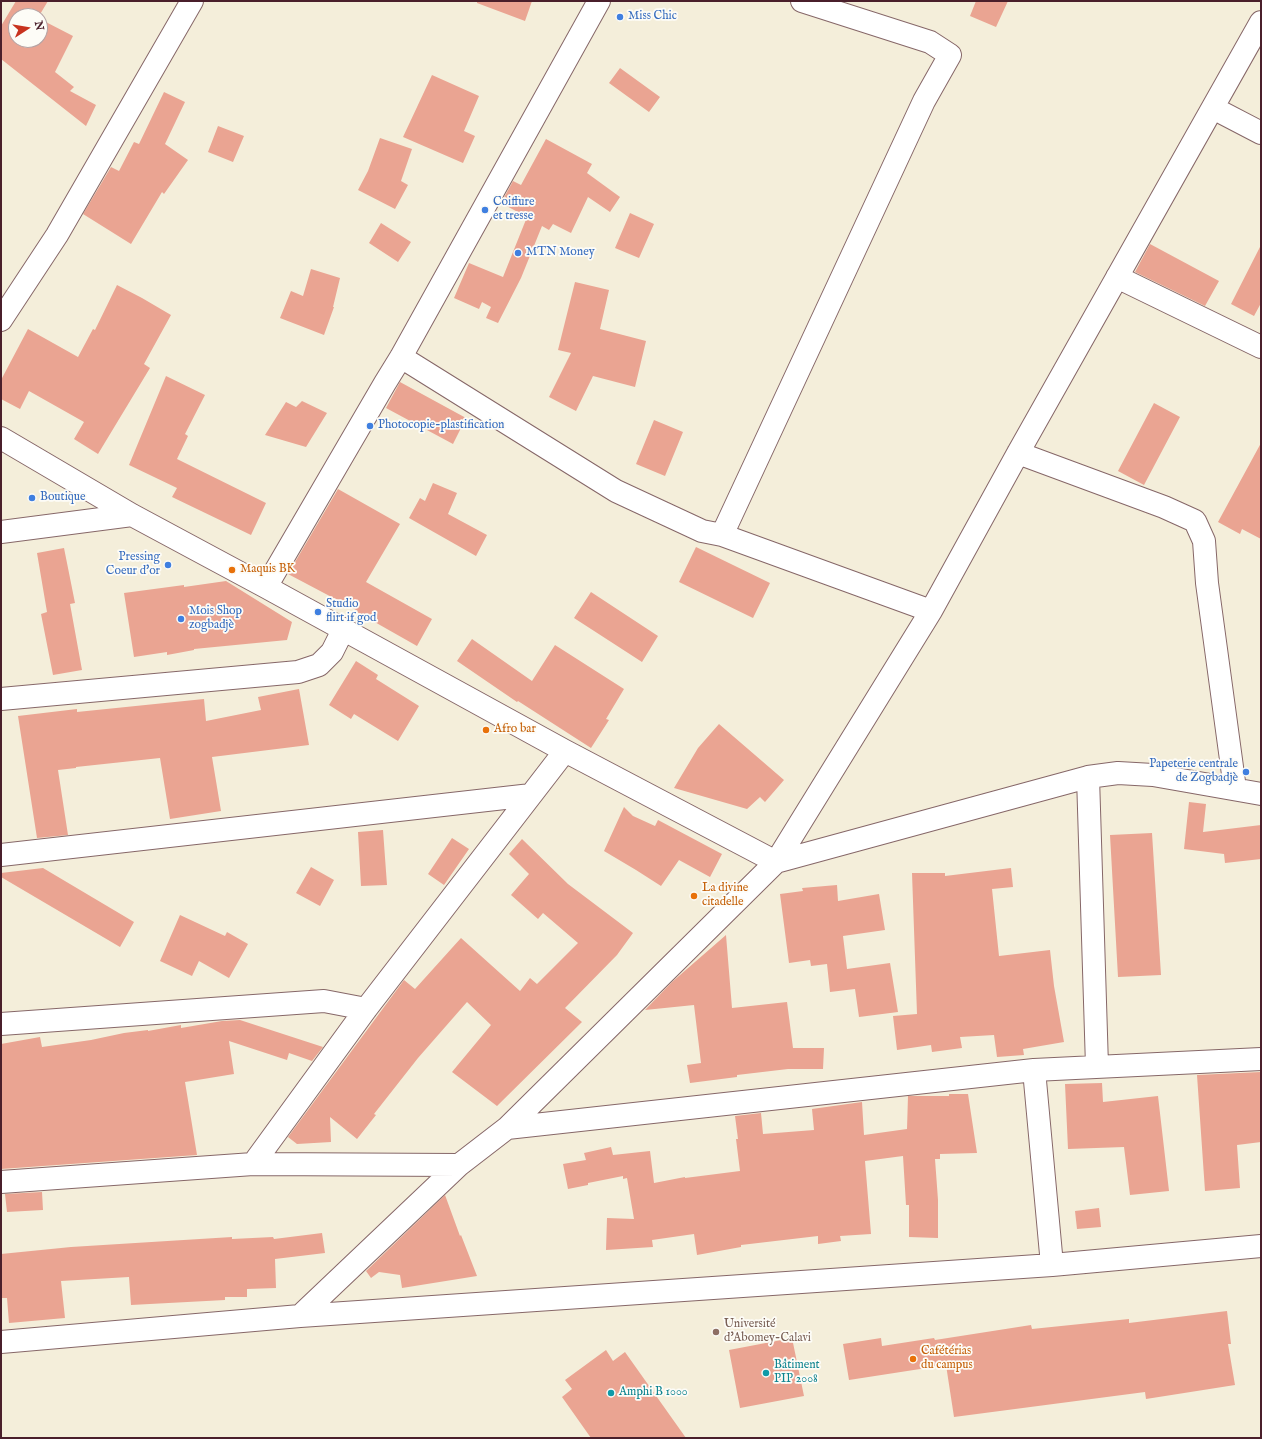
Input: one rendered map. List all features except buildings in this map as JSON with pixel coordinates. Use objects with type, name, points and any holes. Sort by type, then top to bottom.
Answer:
[{"type":"street","points":[[1,320],[57,234],[192,1]]},
{"type":"street","points":[[266,587],[401,357],[599,1]]},
{"type":"street","points":[[722,535],[924,101],[950,55],[930,42],[802,1]]},
{"type":"street","points":[[300,1316],[458,1165],[507,1128],[776,862],[930,611],[1261,22]]},
{"type":"street","points":[[1213,108],[1261,133]]},
{"type":"street","points":[[1117,277],[1261,347]]},
{"type":"street","points":[[401,357],[616,491],[702,530],[722,535],[930,611]]},
{"type":"street","points":[[1,438],[132,515],[564,751],[776,862],[1088,777],[1118,773],[1153,775],[1261,794]]},
{"type":"street","points":[[1018,453],[1164,507],[1195,521],[1204,541],[1207,583],[1235,789]]},
{"type":"street","points":[[1,532],[132,515]]},
{"type":"street","points":[[1,699],[298,672],[319,665],[332,652],[343,630]]},
{"type":"street","points":[[253,1164],[366,1009],[532,795],[564,751]]},
{"type":"street","points":[[1088,777],[1097,1066]]},
{"type":"street","points":[[1,855],[532,795]]},
{"type":"street","points":[[1,1024],[324,1001],[366,1009]]},
{"type":"street","points":[[507,1128],[1034,1070],[1261,1058]]},
{"type":"street","points":[[1034,1070],[1052,1265]]},
{"type":"street","points":[[1,1182],[253,1164],[458,1165]]},
{"type":"street","points":[[1,1342],[300,1316],[1052,1265],[1261,1246]]},
{"type":"place","name":"Miss Chic","points":[[620,17]]},
{"type":"place","name":"Coiffure et tresse","points":[[485,210]]},
{"type":"place","name":"MTN Money","points":[[518,253]]},
{"type":"place","name":"Photocopie-plastification","points":[[370,426]]},
{"type":"place","name":"Boutique","points":[[32,498]]},
{"type":"place","name":"Pressing Coeur d'or","points":[[168,565]]},
{"type":"place","name":"Maquis BK","points":[[232,570]]},
{"type":"place","name":"Studio flirt if god","points":[[318,612]]},
{"type":"place","name":"Mois Shop zogbadjè","points":[[181,619]]},
{"type":"place","name":"Afro bar","points":[[486,730]]},
{"type":"place","name":"Papeterie centrale de Zogbadjè","points":[[1246,772]]},
{"type":"place","name":"La divine citadelle","points":[[694,896]]},
{"type":"place","name":"Université d'Abomey-Calavi","points":[[716,1332]]},
{"type":"place","name":"Cafétérias du campus","points":[[913,1359]]},
{"type":"place","name":"Bâtiment PIP 2008","points":[[766,1373]]},
{"type":"place","name":"Amphi B 1000","points":[[611,1393]]}]
